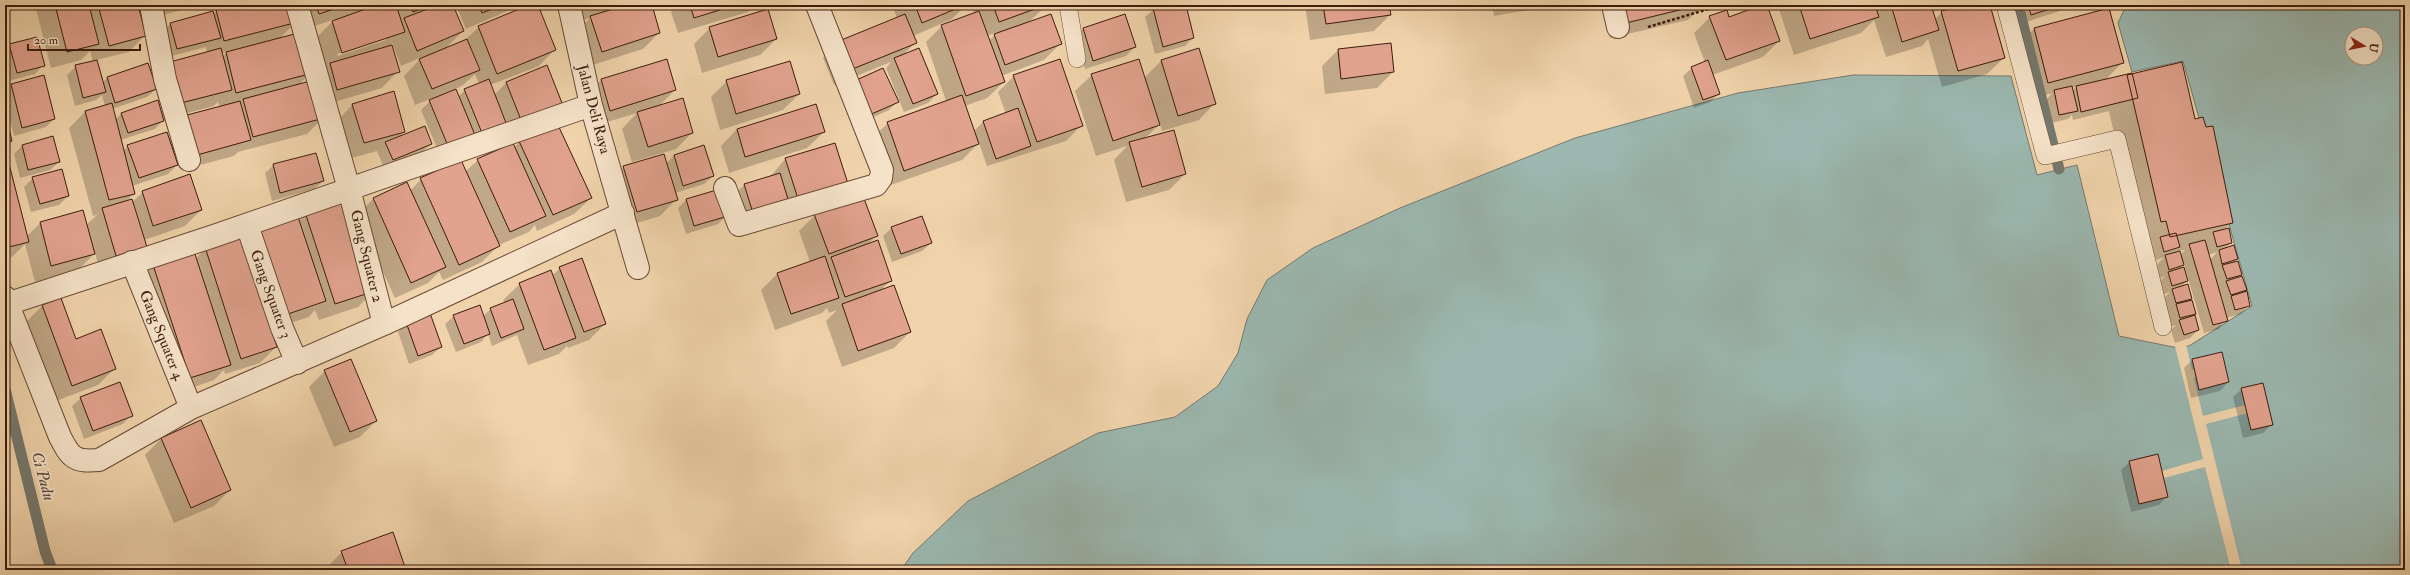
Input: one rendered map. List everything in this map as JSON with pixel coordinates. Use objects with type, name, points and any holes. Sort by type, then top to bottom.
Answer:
[{"type":"street","points":[[151,5],[165,79],[189,160]]},
{"type":"street","name":"Gang Squater 2","points":[[297,5],[349,189],[384,324]]},
{"type":"street","name":"Jalan Deli Raya","points":[[569,5],[591,105],[638,268]]},
{"type":"street","points":[[725,188],[738,225],[876,185],[882,178],[882,170],[817,5]]},
{"type":"street","points":[[1613,5],[1618,28]]},
{"type":"street","points":[[591,105],[247,225],[6,301],[60,437],[74,458],[84,461],[99,460],[191,408],[384,324],[623,213]]},
{"type":"street","name":"Gang Squater 3","points":[[247,225],[282,328],[297,363]]},
{"type":"street","name":"Gang Squater 4","points":[[132,262],[191,408]]},
{"type":"lane","points":[[1068,5],[1077,58]]},
{"type":"lane","points":[[2005,5],[2045,156],[2117,139],[2163,327]]},
{"type":"path","points":[[1618,28],[1633,31],[1672,22],[1722,5]]},
{"type":"water","points":[[2405,5],[2405,570],[901,570],[913,553],[968,501],[1098,433],[1175,417],[1218,386],[1238,353],[1247,319],[1267,280],[1313,248],[1400,208],[1575,138],[1738,93],[1853,75],[2011,76],[2037,175],[2077,165],[2119,336],[2173,347],[2189,346],[2252,306],[2183,61],[2132,72],[2118,23],[2126,6]]},
{"type":"pier","points":[[2186,344],[2192,370],[2194,369],[2196,377],[2194,378],[2203,416],[2245,405],[2248,413],[2206,424],[2242,570],[2231,570],[2205,467],[2164,478],[2162,471],[2203,459],[2175,346]]},
{"type":"building","points":[[55,5],[89,5],[99,44],[67,52]]},
{"type":"building","points":[[98,5],[138,5],[146,36],[109,46]]},
{"type":"building","points":[[236,5],[294,5],[298,22],[224,41],[216,10]]},
{"type":"building","points":[[316,5],[346,5],[319,14]]},
{"type":"building","points":[[377,5],[396,5],[405,32],[342,53],[332,21]]},
{"type":"building","points":[[411,5],[430,5],[413,12]]},
{"type":"building","points":[[438,5],[453,5],[464,31],[417,51],[404,18]]},
{"type":"building","points":[[479,5],[502,5],[482,13]]},
{"type":"building","points":[[529,5],[538,5],[556,50],[497,74],[478,26]]},
{"type":"building","points":[[626,5],[652,5],[660,33],[602,52],[590,16]]},
{"type":"building","points":[[690,5],[736,5],[694,18]]},
{"type":"building","points":[[915,5],[965,5],[922,23]]},
{"type":"building","points":[[993,5],[1046,5],[999,22]]},
{"type":"building","points":[[1163,5],[1186,5],[1194,38],[1163,47],[1153,8]]},
{"type":"building","points":[[1323,5],[1389,5],[1391,15],[1326,24]]},
{"type":"building","points":[[1622,5],[1700,5],[1626,23]]},
{"type":"building","points":[[1762,5],[1767,5],[1780,41],[1726,60],[1709,16],[1727,10],[1729,17]]},
{"type":"building","points":[[1799,5],[1875,5],[1879,17],[1810,39]]},
{"type":"building","points":[[1891,5],[1931,5],[1939,30],[1902,42]]},
{"type":"building","points":[[1965,5],[1990,5],[2005,58],[1958,71],[1941,11]]},
{"type":"building","points":[[2028,5],[2062,5],[2031,15]]},
{"type":"building","points":[[2109,8],[2124,63],[2048,83],[2034,28]]},
{"type":"building","points":[[768,9],[777,39],[718,57],[709,27]]},
{"type":"building","points":[[213,11],[221,38],[177,49],[170,23]]},
{"type":"building","points":[[979,11],[1005,82],[966,96],[941,25]]},
{"type":"building","points":[[905,14],[917,43],[850,70],[839,41]]},
{"type":"building","points":[[1051,14],[1062,44],[1005,65],[994,34]]},
{"type":"building","points":[[1125,14],[1136,47],[1093,61],[1083,28]]},
{"type":"building","points":[[302,32],[313,73],[236,93],[226,52]]},
{"type":"building","points":[[37,37],[45,66],[17,73],[9,44]]},
{"type":"building","points":[[467,39],[480,70],[432,89],[419,59]]},
{"type":"building","points":[[1391,43],[1394,72],[1341,79],[1338,49]]},
{"type":"building","points":[[392,45],[400,72],[337,90],[330,63]]},
{"type":"building","points":[[221,48],[232,90],[181,103],[170,62]]},
{"type":"building","points":[[919,48],[938,94],[913,104],[894,58]]},
{"type":"building","points":[[1199,48],[1216,104],[1178,116],[1161,60]]},
{"type":"building","points":[[667,59],[676,90],[610,111],[601,79]]},
{"type":"building","points":[[1060,59],[1083,126],[1037,142],[1013,75]]},
{"type":"building","points":[[1139,59],[1160,125],[1113,141],[1091,74]]},
{"type":"building","points":[[97,60],[106,92],[83,98],[75,65]]},
{"type":"building","points":[[1708,60],[1720,94],[1703,100],[1691,67]]},
{"type":"building","points":[[790,61],[800,94],[736,114],[726,80]]},
{"type":"building","points":[[2182,62],[2195,119],[2203,117],[2206,127],[2213,126],[2233,223],[2170,237],[2166,221],[2161,222],[2127,75]]},
{"type":"building","points":[[148,63],[157,89],[115,103],[107,77]]},
{"type":"building","points":[[547,65],[562,103],[521,120],[506,82]]},
{"type":"building","points":[[883,68],[899,102],[867,116],[852,82]]},
{"type":"building","points":[[2132,73],[2138,98],[2081,112],[2076,86]]},
{"type":"building","points":[[44,75],[55,119],[22,128],[11,84]]},
{"type":"building","points":[[489,79],[506,123],[482,133],[464,89]]},
{"type":"building","points":[[314,80],[324,118],[253,137],[243,99]]},
{"type":"building","points":[[2072,86],[2078,111],[2059,115],[2054,90]]},
{"type":"building","points":[[456,89],[475,135],[448,146],[429,100]]},
{"type":"building","points":[[394,91],[405,132],[364,143],[352,104]]},
{"type":"building","points":[[962,95],[979,144],[904,171],[887,122]]},
{"type":"building","points":[[683,98],[693,133],[648,147],[637,112]]},
{"type":"building","points":[[158,100],[164,121],[128,133],[121,113]]},
{"type":"building","points":[[240,101],[251,140],[197,155],[187,115]]},
{"type":"building","points":[[112,103],[135,194],[109,200],[85,111]]},
{"type":"building","points":[[816,104],[825,132],[745,157],[737,129]]},
{"type":"building","points":[[1018,108],[1031,146],[996,159],[983,121]]},
{"type":"building","points":[[5,112],[12,141],[5,143]]},
{"type":"building","points":[[557,123],[592,198],[553,215],[519,141]]},
{"type":"building","points":[[425,126],[432,144],[393,160],[385,142]]},
{"type":"building","points":[[1174,130],[1186,174],[1142,187],[1129,142]]},
{"type":"building","points":[[167,132],[178,165],[139,178],[127,145]]},
{"type":"building","points":[[53,136],[60,162],[28,170],[22,145]]},
{"type":"building","points":[[513,143],[546,216],[510,232],[477,159]]},
{"type":"building","points":[[835,143],[849,187],[799,202],[785,158]]},
{"type":"building","points":[[704,145],[714,176],[683,186],[674,155]]},
{"type":"building","points":[[5,148],[29,242],[5,248]]},
{"type":"building","points":[[316,153],[324,181],[280,193],[273,164]]},
{"type":"building","points":[[664,154],[678,200],[637,212],[623,166]]},
{"type":"building","points":[[461,160],[500,246],[459,265],[420,178]]},
{"type":"building","points":[[62,169],[69,196],[40,204],[32,177]]},
{"type":"building","points":[[780,173],[788,199],[752,210],[744,184]]},
{"type":"building","points":[[190,174],[202,210],[153,226],[142,191]]},
{"type":"building","points":[[407,182],[446,267],[411,283],[373,198]]},
{"type":"building","points":[[720,189],[728,216],[694,226],[686,199]]},
{"type":"building","points":[[344,196],[375,291],[335,304],[304,209]]},
{"type":"building","points":[[863,196],[878,236],[829,254],[814,214]]},
{"type":"building","points":[[132,199],[147,247],[116,256],[102,208]]},
{"type":"building","points":[[83,210],[95,254],[51,266],[40,222]]},
{"type":"building","points":[[922,216],[932,243],[901,254],[891,227]]},
{"type":"building","points":[[298,217],[326,301],[288,314],[260,229]]},
{"type":"building","points":[[2229,228],[2232,243],[2217,247],[2213,232]]},
{"type":"building","points":[[2176,233],[2180,247],[2164,252],[2160,237]]},
{"type":"building","points":[[241,236],[277,347],[241,359],[205,247]]},
{"type":"building","points":[[878,240],[892,281],[845,297],[831,257]]},
{"type":"building","points":[[2205,240],[2228,321],[2213,325],[2189,244]]},
{"type":"building","points":[[2234,245],[2238,259],[2222,264],[2219,250]]},
{"type":"building","points":[[194,251],[231,365],[190,378],[153,265]]},
{"type":"building","points":[[2180,251],[2184,265],[2169,270],[2165,255]]},
{"type":"building","points":[[825,256],[839,298],[791,314],[777,273]]},
{"type":"building","points":[[582,258],[606,324],[584,332],[559,267]]},
{"type":"building","points":[[2238,261],[2242,275],[2227,279],[2222,265]]},
{"type":"building","points":[[2184,267],[2188,281],[2172,286],[2168,272]]},
{"type":"building","points":[[551,270],[576,338],[544,350],[519,283]]},
{"type":"building","points":[[2242,276],[2247,290],[2231,295],[2226,281]]},
{"type":"building","points":[[2188,284],[2192,299],[2176,303],[2172,289]]},
{"type":"building","points":[[894,285],[911,332],[858,351],[842,304]]},
{"type":"building","points":[[2247,291],[2250,306],[2235,310],[2231,296]]},
{"type":"building","points":[[61,298],[76,339],[101,329],[116,369],[72,386],[42,305]]},
{"type":"building","points":[[513,299],[524,329],[501,338],[490,308]]},
{"type":"building","points":[[2192,300],[2196,314],[2180,318],[2176,304]]},
{"type":"building","points":[[480,305],[490,334],[464,344],[453,315]]},
{"type":"building","points":[[430,313],[442,347],[418,356],[406,322]]},
{"type":"building","points":[[2195,315],[2199,330],[2184,335],[2179,320]]},
{"type":"building","points":[[2222,352],[2229,382],[2199,390],[2192,359]]},
{"type":"building","points":[[351,359],[377,421],[350,432],[324,370]]},
{"type":"building","points":[[120,382],[133,416],[93,431],[80,397]]},
{"type":"building","points":[[2263,383],[2273,425],[2251,430],[2241,388]]},
{"type":"building","points":[[201,420],[231,490],[191,508],[161,438]]},
{"type":"building","points":[[2158,454],[2168,497],[2139,504],[2129,461]]},
{"type":"building","points":[[393,532],[406,570],[348,570],[341,551]]},
{"type":"waterway","points":[[2018,5],[2059,169]]},
{"type":"waterway","name":"Ci Padu","points":[[5,389],[45,551],[52,570]]}]
